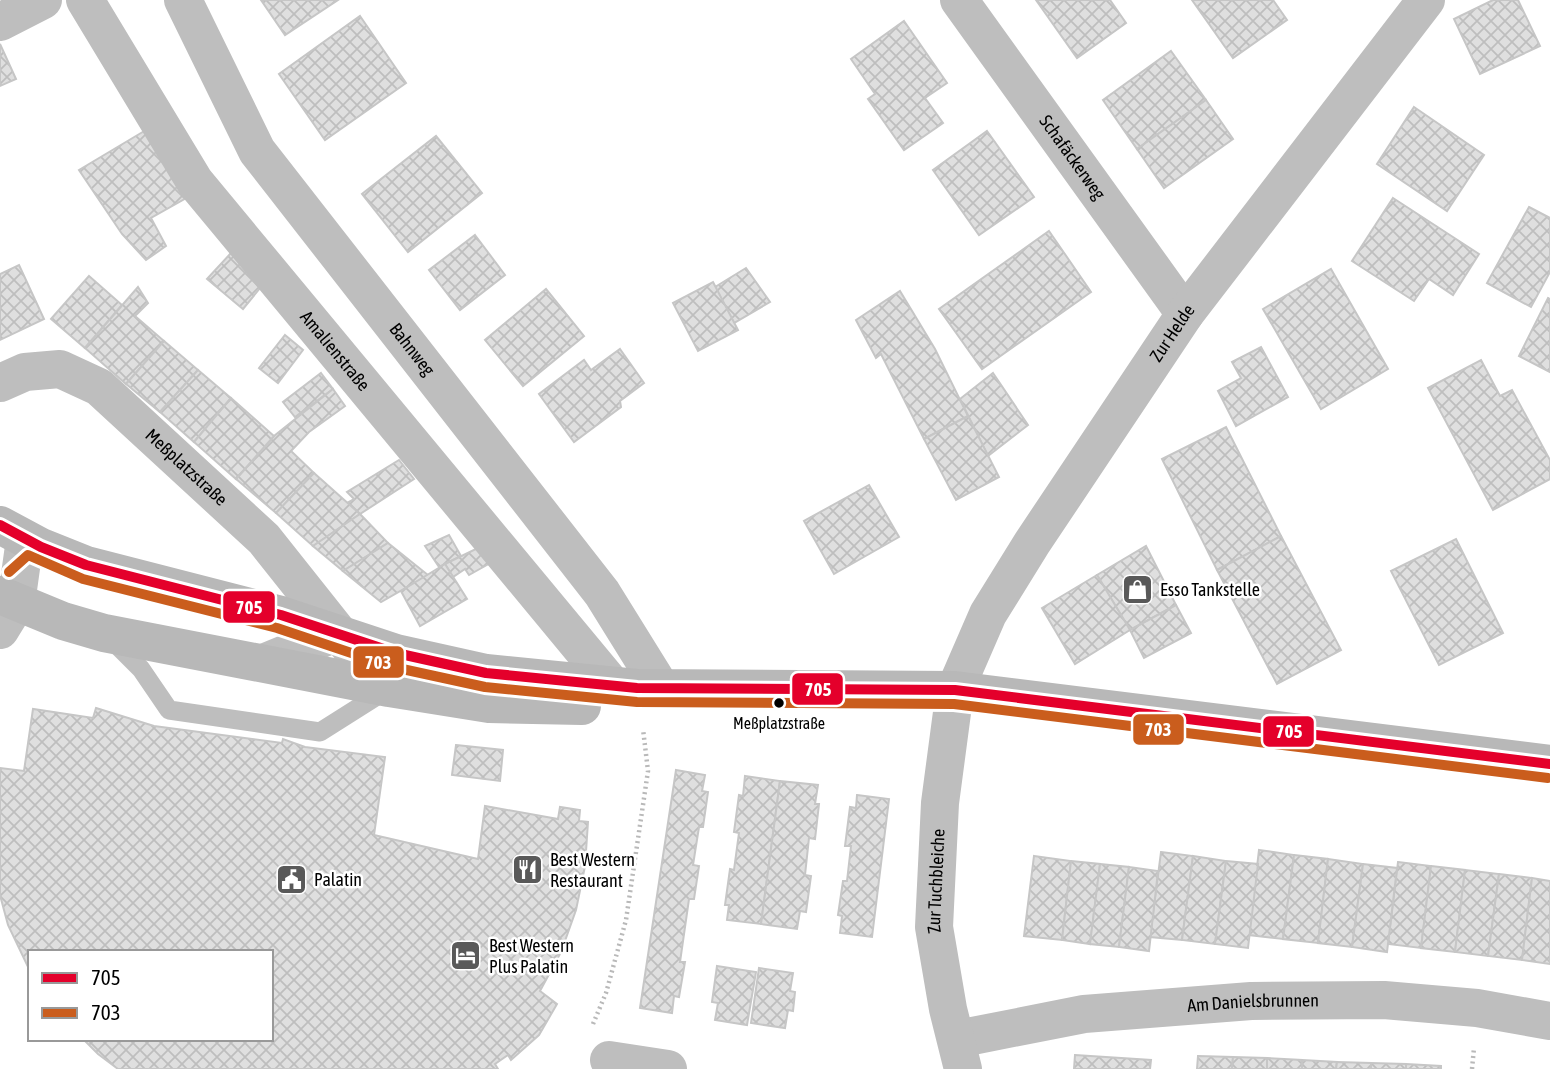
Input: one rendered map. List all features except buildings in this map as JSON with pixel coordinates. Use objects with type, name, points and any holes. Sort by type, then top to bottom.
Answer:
[{"type":"main road","name":"Meßplatzstraße","points":[[8,542],[281,615],[396,653],[485,673],[637,687],[955,690],[1550,764]]},
{"type":"main road","name":"Meßplatzstraße","points":[[5,610],[389,688],[489,704],[581,706],[637,687]]},
{"type":"street","points":[[0,22],[43,0]]},
{"type":"street","name":"Amalienstraße","points":[[85,0],[195,182],[637,687]]},
{"type":"street","name":"Bahnweg","points":[[183,0],[257,151],[602,593],[637,687]]},
{"type":"street","name":"Schafäckerweg","points":[[959,0],[1185,314]]},
{"type":"street","name":"Zur Helde","points":[[955,690],[988,614],[1185,314],[1426,0]]},
{"type":"street","name":"Meßplatzstraße","points":[[0,383],[25,372],[60,369],[99,387],[264,539],[336,633],[389,688]]},
{"type":"street","points":[[5,610],[8,542]]},
{"type":"street","points":[[263,663],[336,633]]},
{"type":"street","name":"Zur Tuchbleiche","points":[[955,690],[940,803],[934,927],[948,1009],[960,1054]]},
{"type":"street","name":"Am Danielsbrunnen","points":[[960,1054],[1084,1014],[1251,1000],[1384,1000],[1477,1008],[1550,1021]]},
{"type":"street","points":[[609,1060],[668,1069]]},
{"type":"lane","points":[[104,632],[141,668],[169,710],[320,732],[389,688]]},
{"type":"path","points":[[591,1027],[606,993],[625,920],[648,771],[637,687]]},
{"type":"transit line","name":"705","points":[[0,525],[41,547],[86,565],[281,615],[396,653],[486,673],[637,688],[955,690],[1550,764]]},
{"type":"transit line","name":"703","points":[[9,572],[28,555],[83,579],[277,628],[393,667],[485,687],[637,702],[954,704],[1548,778]]},
{"type":"place","name":"Esso Tankstelle","points":[[1137,590]]},
{"type":"place","name":"Meßplatzstraße","points":[[779,703]]},
{"type":"place","name":"Best Western Restaurant","points":[[527,870]]},
{"type":"place","name":"Palatin","points":[[291,880]]},
{"type":"place","name":"Best Western Plus Palatin","points":[[466,956]]}]
